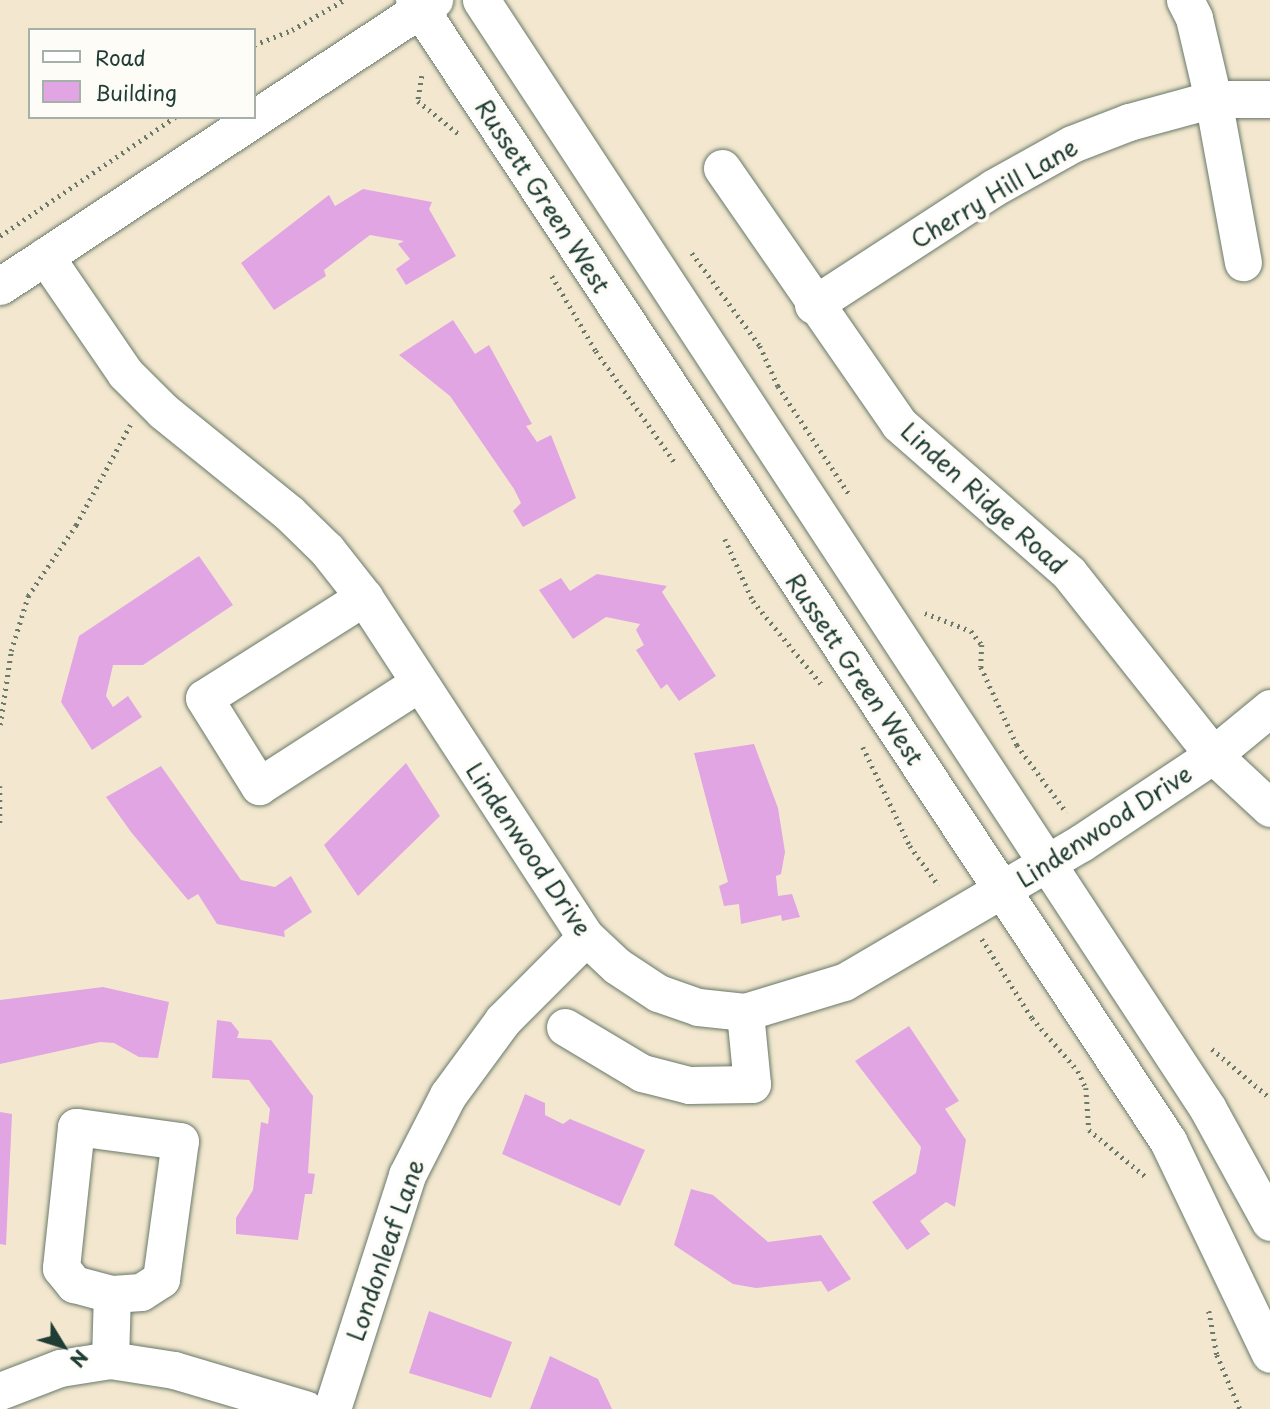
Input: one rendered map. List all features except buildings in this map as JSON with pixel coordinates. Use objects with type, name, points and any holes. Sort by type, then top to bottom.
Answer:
[{"type":"street","points":[[481,0],[1208,1109],[1270,1222]]},
{"type":"street","points":[[1185,0],[1194,18],[1213,99],[1243,262]]},
{"type":"street","points":[[256,115],[423,3]]},
{"type":"street","name":"Russett Green West","points":[[423,3],[1168,1141],[1270,1354]]},
{"type":"street","name":"Cherry Hill Lane","points":[[813,305],[993,188],[1072,144],[1129,122],[1213,99],[1270,99]]},
{"type":"street","points":[[0,286],[250,119]]},
{"type":"street","name":"Linden Ridge Road","points":[[722,168],[813,305],[899,424],[1069,573],[1213,755],[1270,808]]},
{"type":"street","name":"Lindenwood Drive","points":[[45,256],[125,373],[150,398],[289,513],[327,550],[364,597],[586,937],[617,967],[658,993],[698,1007],[746,1012],[844,982],[1081,843],[1213,755],[1270,708]]},
{"type":"street","points":[[364,597],[204,698],[259,786],[419,683]]},
{"type":"street","name":"Londonleaf Lane","points":[[331,1409],[407,1175],[448,1095],[503,1020],[586,937]]},
{"type":"street","points":[[565,1027],[642,1073],[689,1085],[751,1084],[746,1012]]},
{"type":"street","points":[[76,1127],[180,1141],[161,1279],[141,1292],[112,1294],[74,1284],[61,1268],[76,1127]]},
{"type":"street","points":[[110,1360],[112,1294]]},
{"type":"street","points":[[0,1391],[60,1368],[110,1360],[174,1370],[305,1409]]},
{"type":"path","points":[[256,44],[292,30],[344,0]]},
{"type":"path","points":[[423,70],[418,102],[462,136]]},
{"type":"path","points":[[0,236],[172,119]]},
{"type":"path","points":[[688,249],[760,346],[778,386],[829,458],[851,498]]},
{"type":"path","points":[[546,264],[596,351],[680,470]]},
{"type":"path","points":[[0,725],[11,651],[28,596],[76,525],[121,436],[150,398]]},
{"type":"path","points":[[721,531],[753,601],[830,695]]},
{"type":"path","points":[[920,608],[971,631],[982,645],[981,667],[1017,745],[1062,803],[1081,843]]},
{"type":"path","points":[[857,735],[909,846],[996,957],[1032,1018],[1078,1071],[1086,1088],[1089,1130],[1152,1186]]},
{"type":"path","points":[[0,786],[0,824]]},
{"type":"path","points":[[1203,1039],[1270,1098]]},
{"type":"path","points":[[1204,1298],[1217,1355],[1240,1409]]}]
